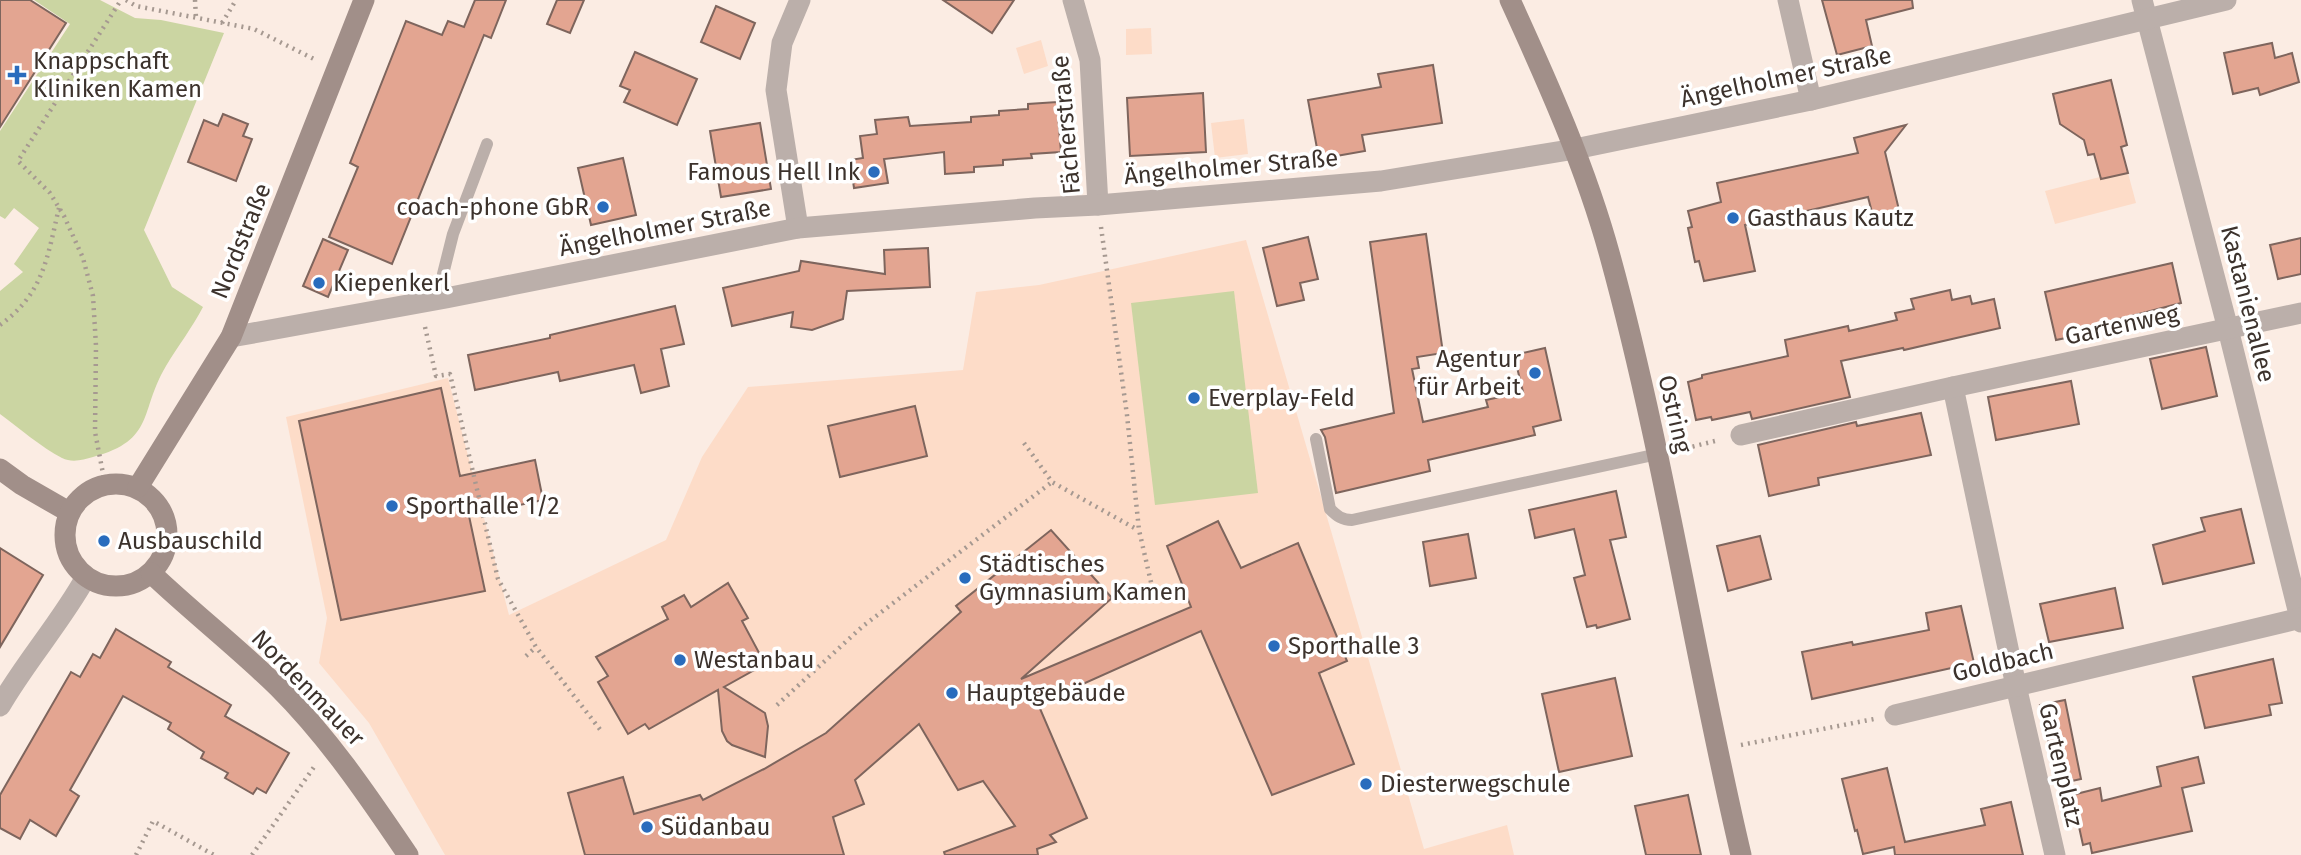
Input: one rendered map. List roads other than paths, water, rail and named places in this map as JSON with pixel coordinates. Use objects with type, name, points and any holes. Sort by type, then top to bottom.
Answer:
[{"type":"street","name":"Nordstraße","points":[[138,487],[231,337],[363,0]]},
{"type":"street","points":[[798,228],[776,90],[782,43],[800,0]]},
{"type":"street","name":"Fächerstraße","points":[[1073,0],[1090,60],[1098,205]]},
{"type":"street","name":"Ostring","points":[[1510,0],[1575,149],[1610,255],[1658,454],[1716,750],[1741,855]]},
{"type":"street","points":[[1788,0],[1811,100]]},
{"type":"street","name":"Ängelholmer Straße","points":[[231,337],[446,298],[798,228],[1381,181],[1575,149],[1811,100],[2144,10],[2227,0]]},
{"type":"street","name":"Kastanienallee","points":[[2144,10],[2301,620]]},
{"type":"street","name":"Gartenweg","points":[[1741,435],[2301,313]]},
{"type":"street","points":[[1953,387],[2017,686]]},
{"type":"street","points":[[0,469],[69,512]]},
{"type":"street","points":[[122,483],[138,487],[152,497],[162,511],[168,527],[162,560],[151,573],[136,582],[119,586],[102,584],[86,577],[67,551],[65,525],[69,512],[78,499],[90,489],[105,484],[122,483]]},
{"type":"street","name":"Nordenmauer","points":[[151,573],[278,687],[330,744],[408,855]]},
{"type":"street","points":[[0,706],[18,676],[70,606],[86,577]]},
{"type":"street","name":"Goldbach","points":[[1895,715],[2301,620]]},
{"type":"street","name":"Gartenplatz","points":[[2017,686],[2055,855]]},
{"type":"lane","points":[[446,298],[443,274],[453,233],[487,144]]},
{"type":"lane","points":[[1316,439],[1330,509],[1344,520],[1658,454]]},
{"type":"place","name":"Knappschaft Kliniken Kamen","points":[[17,75]]},
{"type":"place","name":"Famous Hell Ink","points":[[874,172]]},
{"type":"place","name":"coach-phone GbR","points":[[603,207]]},
{"type":"place","name":"Gasthaus Kautz","points":[[1733,218]]},
{"type":"place","name":"Kiepenkerl","points":[[319,283]]},
{"type":"place","name":"Agentur für Arbeit","points":[[1535,373]]},
{"type":"place","name":"Everplay-Feld","points":[[1194,398]]},
{"type":"place","name":"Sporthalle 1/2","points":[[392,506]]},
{"type":"place","name":"Ausbauschild","points":[[104,541]]},
{"type":"place","name":"Städtisches Gymnasium Kamen","points":[[965,578]]},
{"type":"place","name":"Sporthalle 3","points":[[1274,646]]},
{"type":"place","name":"Westanbau","points":[[680,660]]},
{"type":"place","name":"Hauptgebäude","points":[[952,693]]},
{"type":"place","name":"Diesterwegschule","points":[[1366,784]]},
{"type":"place","name":"Südanbau","points":[[647,827]]}]
